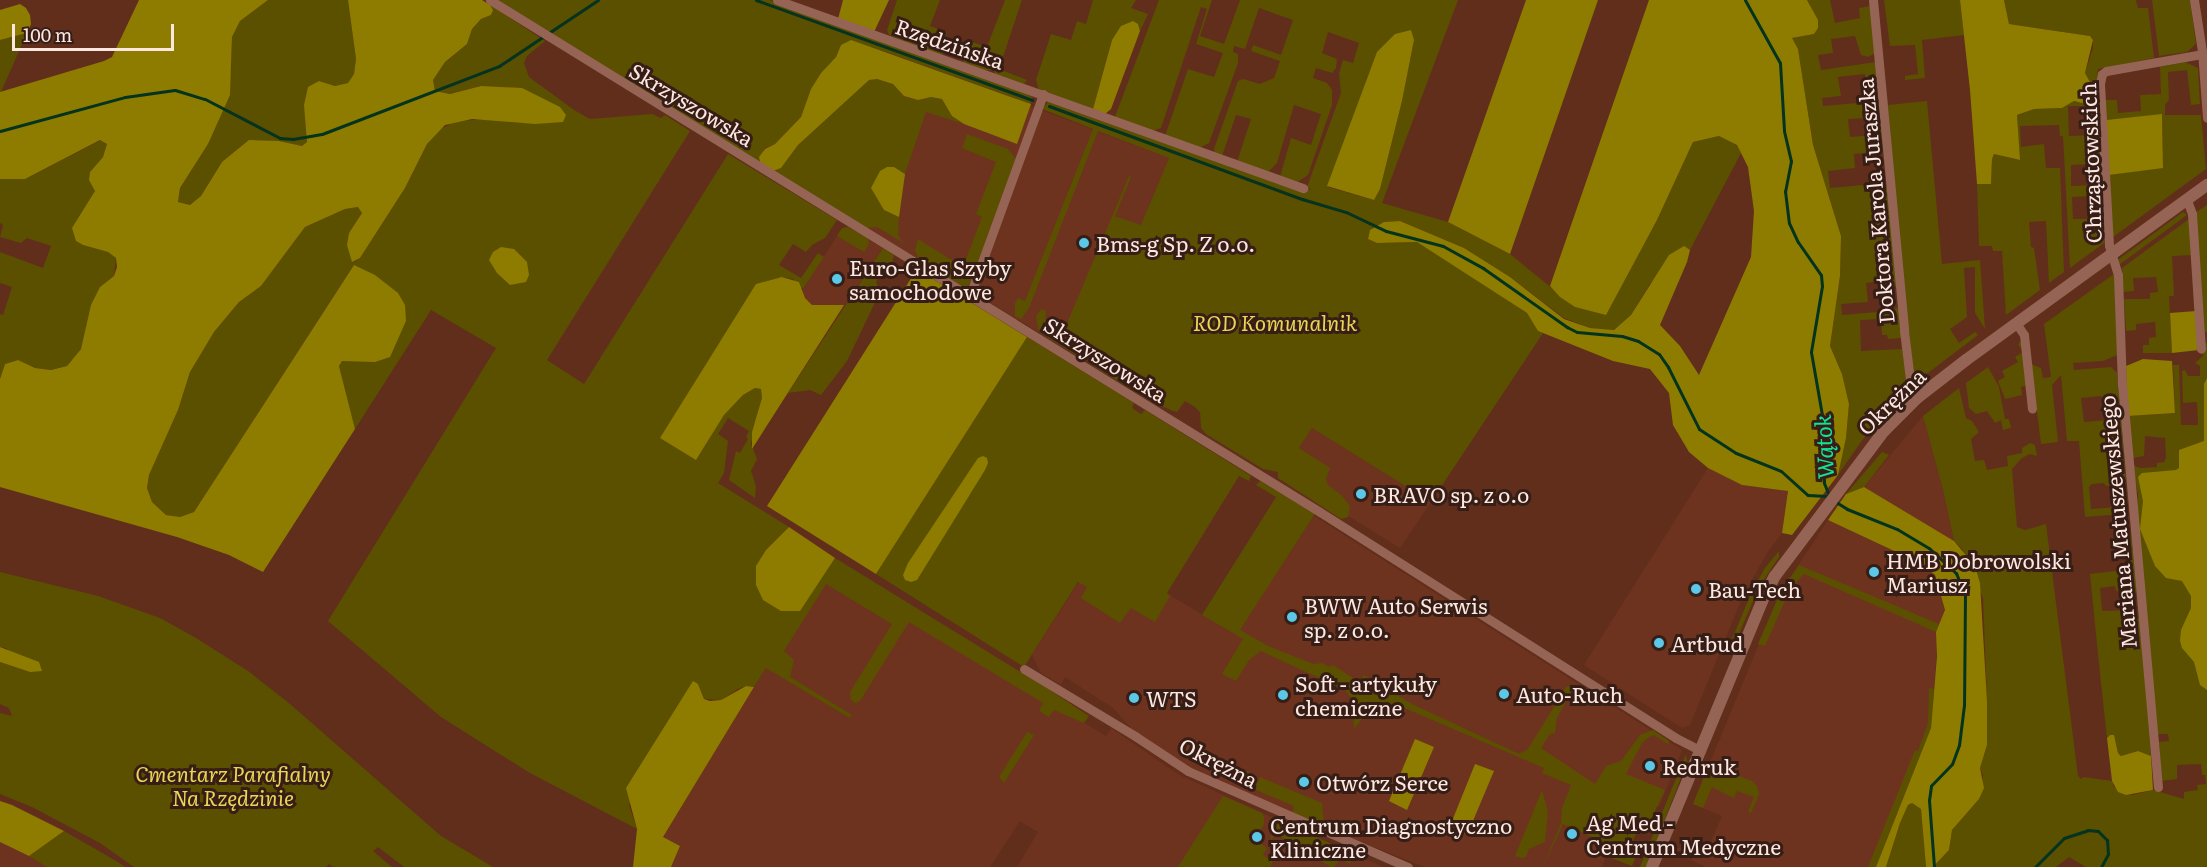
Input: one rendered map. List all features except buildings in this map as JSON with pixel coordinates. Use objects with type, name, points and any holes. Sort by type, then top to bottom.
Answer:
[{"type":"street","name":"Skrzyszowska","points":[[490,0],[1320,512],[1676,738],[1701,751]]},
{"type":"street","name":"Rzędzińska","points":[[777,0],[1303,188]]},
{"type":"street","name":"Doktora Karola Juraszka","points":[[1874,0],[1904,332],[1910,379],[1917,398]]},
{"type":"street","points":[[2194,0],[2202,54],[2207,118]]},
{"type":"street","name":"Chrząstowskich","points":[[2112,254],[2100,84],[2102,74],[2106,70],[2202,54]]},
{"type":"street","points":[[970,295],[1043,94]]},
{"type":"street","name":"Okrężna","points":[[1652,867],[1762,601],[1775,576],[1884,431],[1917,398],[2016,323],[2207,185]]},
{"type":"street","points":[[2187,200],[2192,214],[2201,350]]},
{"type":"street","name":"Mariana Matuszewskiego","points":[[2112,254],[2118,275],[2122,385],[2158,787]]},
{"type":"street","points":[[2016,323],[2024,335],[2032,409]]},
{"type":"street","name":"Okrężna","points":[[1024,669],[1188,771],[1408,867]]},
{"type":"shaded area","points":[[139,0],[268,0],[240,21],[232,37],[230,95],[208,144],[180,188],[178,202],[190,205],[201,196],[222,162],[249,140],[279,141],[302,146],[307,142],[304,105],[308,87],[319,81],[335,86],[348,83],[354,74],[356,59],[348,0],[482,0],[493,10],[491,15],[481,19],[472,29],[467,44],[445,62],[433,80],[435,91],[450,94],[481,86],[522,88],[560,107],[566,115],[563,122],[535,124],[472,119],[445,125],[427,144],[405,188],[360,258],[352,262],[347,245],[349,233],[362,213],[358,207],[345,209],[305,227],[261,286],[239,302],[214,332],[190,372],[178,410],[149,475],[147,488],[152,502],[166,515],[180,517],[194,512],[354,265],[375,275],[398,293],[405,305],[406,321],[390,357],[375,362],[342,361],[339,366],[355,429],[263,572],[229,555],[177,537],[0,487],[0,379],[5,364],[18,360],[35,368],[51,370],[67,366],[81,349],[91,305],[100,287],[114,276],[117,267],[116,258],[108,252],[76,241],[72,228],[95,191],[89,180],[90,172],[103,157],[107,144],[100,140],[25,179],[0,179],[0,92],[112,57]]},
{"type":"shaded area","points":[[843,0],[889,0],[874,32],[838,19]]},
{"type":"shaded area","points":[[1526,0],[1598,0],[1510,254],[1448,222]]},
{"type":"shaded area","points":[[1649,0],[1807,0],[1818,20],[1818,28],[1814,34],[1792,38],[1798,49],[1813,145],[1841,236],[1840,276],[1830,346],[1842,374],[1849,404],[1846,438],[1838,475],[1792,535],[1782,533],[1788,491],[1742,485],[1708,468],[1689,452],[1673,425],[1669,393],[1650,369],[1613,361],[1538,331],[1527,313],[1417,242],[1377,243],[1368,239],[1370,230],[1384,222],[1400,221],[1464,248],[1510,277],[1564,319],[1590,328],[1614,330],[1631,315],[1669,255],[1684,246],[1690,250],[1687,262],[1660,325],[1680,346],[1699,375],[1751,257],[1754,211],[1748,167],[1737,145],[1719,136],[1693,142],[1657,220],[1606,315],[1575,307],[1560,297],[1550,286]]},
{"type":"shaded area","points":[[1960,0],[2004,0],[2009,24],[2090,36],[2093,40],[2085,73],[2090,82],[2097,86],[2098,107],[2074,101],[2062,108],[2034,109],[2017,115],[2020,160],[1994,154],[1991,184],[1977,184]]},
{"type":"shaded area","points":[[20,4],[30,15],[31,24],[27,33],[0,40],[0,10]]},
{"type":"shaded area","points":[[1133,21],[1138,24],[1140,31],[1111,109],[1105,114],[1093,109],[1112,40],[1121,26]]},
{"type":"shaded area","points":[[1411,30],[1414,40],[1402,101],[1380,189],[1374,200],[1327,186],[1377,52],[1395,34]]},
{"type":"shaded area","points":[[851,40],[1031,104],[1017,144],[964,124],[952,116],[942,99],[931,97],[918,100],[904,96],[893,84],[877,79],[869,80],[798,145],[781,168],[773,171],[760,162],[759,157],[801,117],[811,89],[821,73],[836,57],[841,45]]},
{"type":"shaded area","points":[[883,51],[1169,158],[1141,226],[1115,216],[1061,346],[764,165]]},
{"type":"shaded area","points":[[2162,114],[2163,168],[2109,175],[2106,120]]},
{"type":"shaded area","points":[[887,167],[894,167],[905,174],[899,217],[884,210],[871,188],[880,171]]},
{"type":"shaded area","points":[[848,227],[883,248],[829,329],[793,306],[842,228]]},
{"type":"shaded area","points":[[501,247],[514,249],[527,262],[529,275],[526,282],[510,285],[497,273],[489,260],[493,252]]},
{"type":"shaded area","points":[[917,269],[1027,337],[876,574],[767,506]]},
{"type":"shaded area","points":[[782,277],[799,282],[805,298],[812,305],[844,305],[752,449],[752,432],[762,398],[761,389],[755,388],[743,395],[724,415],[696,460],[660,438],[756,284]]},
{"type":"shaded area","points":[[2196,311],[2199,350],[2172,353],[2170,313]]},
{"type":"shaded area","points":[[2143,359],[2172,361],[2175,413],[2128,416],[2126,366]]},
{"type":"shaded area","points":[[2207,378],[2207,690],[2200,685],[2194,662],[2182,648],[2180,641],[2181,630],[2191,608],[2191,596],[2182,581],[2166,578],[2155,566],[2140,529],[2143,501],[2138,477],[2142,473],[2176,470],[2179,468],[2179,450],[2204,441],[2204,384]]},
{"type":"shaded area","points":[[1923,416],[1943,490],[1954,541],[1864,487]]},
{"type":"shaded area","points":[[1312,428],[1431,502],[1400,548],[1282,475]]},
{"type":"shaded area","points":[[983,456],[987,458],[988,463],[985,470],[917,580],[911,582],[905,580],[903,575],[908,563],[978,458]]},
{"type":"shaded area","points":[[1708,468],[1742,485],[1788,491],[1782,533],[1767,553],[1742,598],[1690,725],[1682,728],[1584,665]]},
{"type":"shaded area","points":[[1864,487],[1954,541],[1975,566],[1980,583],[1987,701],[1987,745],[1980,768],[1984,788],[1979,799],[1952,830],[1949,850],[1933,867],[1926,867],[1921,809],[1912,803],[1908,805],[1900,823],[1886,867],[1876,867],[1931,728],[1937,656],[1936,632],[1945,610],[1935,575],[1922,564],[1828,520],[1846,494]]},
{"type":"shaded area","points":[[1314,516],[1682,750],[1659,807],[1608,791],[1611,845],[1602,867],[1425,867],[1283,811],[1202,775],[1133,730],[1113,708],[1065,677],[1061,685],[1041,673],[1032,655],[1098,552],[1236,635]]},
{"type":"shaded area","points":[[1828,520],[1922,564],[1935,575],[1945,611],[1938,633],[1931,728],[1876,867],[1706,867],[1673,852],[1678,848],[1688,846],[1707,851],[1722,816],[1693,804],[1780,593]]},
{"type":"shaded area","points":[[789,527],[835,558],[800,611],[781,611],[763,600],[756,585],[756,566],[766,550]]},
{"type":"shaded area","points":[[827,568],[1106,736],[1111,728],[1179,775],[1383,867],[1017,867],[1038,832],[1020,821],[990,867],[671,867],[680,846],[663,837]]},
{"type":"shaded area","points":[[0,647],[39,662],[42,671],[30,672],[0,662]]},
{"type":"shaded area","points":[[693,681],[698,684],[704,699],[710,701],[721,700],[746,686],[754,687],[663,837],[680,846],[671,867],[633,867],[637,829],[626,788]]},
{"type":"shaded area","points":[[2114,735],[2118,753],[2121,756],[2138,751],[2151,756],[2153,790],[2126,795],[2118,792],[2112,781],[2107,738]]},
{"type":"shaded area","points":[[1415,739],[1434,747],[1407,810],[1389,801]]},
{"type":"shaded area","points":[[1475,764],[1494,771],[1467,835],[1450,826]]},
{"type":"shaded area","points":[[0,801],[64,831],[29,856],[0,842]]},
{"type":"shaded area","points":[[64,831],[125,867],[0,867],[0,842],[29,856]]},
{"type":"green space","points":[[268,0],[348,0],[356,59],[354,74],[348,83],[335,86],[319,81],[307,142],[302,146],[279,141],[222,162],[201,196],[190,205],[178,202],[180,188],[208,144],[231,71],[232,37],[240,21]]},
{"type":"green space","points":[[498,0],[770,0],[1025,93],[1032,97],[1031,104],[883,51],[841,45],[836,57],[821,73],[811,89],[801,117],[775,144],[764,149],[760,162]]},
{"type":"green space","points":[[897,0],[940,0],[930,26],[947,32],[941,51],[947,53],[939,55],[889,35],[887,30]]},
{"type":"green space","points":[[1005,0],[1022,0],[999,69],[1027,80],[1024,84],[995,74],[994,70],[981,70],[963,63],[969,41],[987,47]]},
{"type":"green space","points":[[1093,0],[1136,0],[1131,8],[1148,14],[1140,31],[1138,24],[1112,40],[1093,109],[1039,90],[1036,80],[1051,34],[1071,40],[1077,21],[1086,24]]},
{"type":"green space","name":"ROD Komunalnik","points":[[1159,0],[1212,0],[1200,36],[1224,44],[1240,0],[1458,0],[1382,203],[1448,222],[1510,254],[1575,307],[1606,314],[1657,220],[1693,142],[1719,136],[1737,145],[1741,153],[1690,250],[1684,247],[1650,284],[1631,315],[1614,330],[1590,328],[1564,318],[1510,277],[1464,248],[1400,221],[1384,222],[1370,230],[1368,239],[1377,243],[1417,242],[1447,259],[1527,313],[1538,331],[1543,333],[1431,502],[1312,428],[1299,448],[1330,468],[1326,479],[1328,485],[1350,506],[1348,517],[1341,519],[1278,478],[1278,472],[1263,469],[1206,434],[1201,428],[1200,412],[1195,407],[1185,401],[1177,412],[1147,399],[1039,332],[1036,316],[1041,309],[1046,311],[1045,324],[1063,333],[1129,176],[1131,177],[1115,216],[1141,225],[1169,158],[1098,131],[1029,308],[1021,319],[1015,316],[1015,303],[1018,298],[1025,301],[1093,129],[1042,109],[1048,102],[1303,192],[1311,189],[1307,187],[1341,93],[1339,73],[1343,60],[1353,63],[1359,43],[1328,32],[1322,53],[1337,59],[1336,68],[1332,73],[1316,68],[1313,78],[1327,83],[1332,90],[1332,105],[1308,175],[1296,183],[1280,177],[1291,138],[1311,145],[1321,114],[1294,105],[1277,163],[1267,173],[1237,162],[1251,119],[1236,115],[1222,156],[1215,154],[1214,149],[1238,81],[1243,79],[1260,84],[1274,78],[1280,61],[1251,51],[1253,45],[1281,55],[1293,20],[1259,8],[1245,49],[1234,46],[1233,52],[1238,54],[1238,63],[1209,143],[1199,148],[1165,136],[1188,69],[1214,77],[1223,53],[1196,44],[1207,9],[1201,7],[1161,128],[1152,131],[1115,117]],"holes":[[[1414,40],[1402,101],[1380,189],[1374,200],[1328,187]]]},
{"type":"green space","points":[[1807,0],[1830,0],[1835,23],[1860,18],[1859,8],[1871,6],[1877,52],[1868,57],[1861,55],[1855,36],[1831,39],[1833,53],[1818,55],[1821,70],[1876,62],[1879,92],[1867,94],[1865,74],[1838,77],[1841,96],[1822,98],[1823,106],[1880,101],[1881,117],[1848,119],[1850,137],[1876,135],[1875,124],[1882,123],[1884,151],[1854,154],[1855,168],[1828,171],[1830,188],[1863,185],[1865,190],[1888,187],[1897,286],[1892,287],[1891,280],[1866,283],[1868,302],[1841,304],[1842,315],[1889,311],[1899,307],[1902,338],[1888,339],[1887,335],[1882,335],[1881,319],[1860,320],[1861,351],[1902,349],[1908,391],[1863,439],[1838,475],[1846,438],[1849,404],[1842,374],[1830,346],[1840,276],[1841,236],[1813,145],[1798,49],[1791,38],[1814,34],[1813,11]]},
{"type":"green space","points":[[1884,0],[1960,0],[1964,35],[1922,40],[1925,78],[1905,80],[1905,76],[1918,74],[1915,45],[1890,46]]},
{"type":"green space","points":[[2004,0],[2136,0],[2138,8],[2148,8],[2154,58],[2098,69],[2097,86],[2090,82],[2085,73],[2093,48],[2093,40],[2090,36],[2009,24]]},
{"type":"green space","points":[[2152,0],[2190,0],[2196,44],[2187,52],[2159,56]]},
{"type":"green space","points":[[490,5],[545,41],[527,56],[524,63],[529,77],[574,110],[590,119],[652,114],[661,118],[665,115],[690,131],[547,360],[584,384],[728,154],[837,220],[825,238],[812,245],[806,252],[793,244],[779,265],[801,278],[818,253],[824,257],[803,289],[793,279],[782,277],[696,460],[724,415],[743,395],[755,388],[761,389],[762,398],[751,444],[757,459],[751,471],[756,486],[755,498],[729,480],[736,451],[740,453],[748,439],[746,437],[749,431],[728,418],[718,434],[728,441],[724,473],[718,483],[789,527],[766,550],[827,568],[835,558],[1089,716],[1084,723],[1054,710],[1049,717],[1039,711],[1043,703],[909,622],[860,701],[855,703],[851,700],[850,692],[892,624],[826,584],[784,651],[794,660],[790,677],[852,715],[850,718],[766,668],[754,687],[746,686],[738,689],[721,700],[704,699],[698,684],[629,805],[637,829],[530,773],[441,717],[328,621],[496,348],[431,310],[355,429],[339,366],[342,361],[351,361],[354,265],[194,512],[180,517],[166,515],[152,502],[147,488],[149,475],[178,410],[190,372],[214,332],[239,302],[261,286],[305,227],[345,209],[358,207],[362,213],[349,233],[353,262],[360,258],[405,188],[427,144],[437,131],[456,121],[491,119],[481,86],[450,94],[435,91],[433,80],[445,62],[467,44],[472,29],[481,19],[491,15]]},
{"type":"green space","points":[[27,33],[1,92],[0,92],[0,40]]},
{"type":"green space","points":[[2185,62],[2198,68],[2200,104],[2191,105],[2187,70],[2168,72],[2169,100],[2165,105],[2165,115],[2201,115],[2206,169],[2113,237],[2109,175],[2163,167],[2162,115],[2106,120],[2105,100],[2117,100],[2118,113],[2141,111],[2140,95],[2161,94],[2160,67]]},
{"type":"green space","points":[[877,79],[893,84],[904,96],[917,100],[931,97],[942,99],[952,116],[964,124],[926,112],[905,174],[901,170],[884,210],[899,217],[898,236],[904,243],[877,227],[867,228],[773,171],[781,168],[798,145],[868,80]]},
{"type":"green space","points":[[1927,101],[1942,264],[1980,260],[1985,329],[1975,313],[1975,267],[1964,268],[1967,317],[1950,329],[1959,343],[1975,332],[1978,335],[1916,382],[1906,325],[1888,105]]},
{"type":"green space","points":[[2074,101],[2098,107],[2099,122],[2092,123],[2091,106],[2068,106],[2069,136],[2100,135],[2101,170],[2092,171],[2091,164],[2071,165],[2071,186],[2102,185],[2103,219],[2096,219],[2094,196],[2072,197],[2073,219],[2089,219],[2090,231],[2104,231],[2104,243],[2070,268],[2063,136],[2060,136],[2059,125],[2020,126],[2021,147],[2044,144],[2046,168],[2060,168],[2064,272],[2049,283],[2046,221],[2029,222],[2031,247],[2034,248],[2040,290],[2006,315],[2002,251],[1993,251],[1992,246],[1979,246],[1977,184],[1991,183],[1994,154],[2019,160],[2017,115],[2034,109],[2062,108]]},
{"type":"green space","points":[[967,134],[1008,149],[1016,159],[970,283],[966,288],[919,260],[915,250],[918,239],[963,267],[982,217],[976,214],[996,162],[962,148]]},
{"type":"green space","points":[[101,140],[107,144],[103,157],[90,172],[95,191],[76,241],[108,252],[116,258],[114,276],[100,287],[81,349],[67,366],[51,370],[35,368],[17,360],[5,364],[0,379],[0,314],[3,315],[12,287],[0,283],[0,252],[43,268],[51,246],[27,238],[21,243],[0,237],[3,225],[0,223],[0,179],[25,179]]},
{"type":"green space","points":[[2207,205],[2207,332],[2204,332],[2195,213]]},
{"type":"green space","points":[[2183,212],[2187,215],[2119,265],[2119,259]]},
{"type":"green space","points":[[2189,219],[2192,255],[2172,256],[2174,296],[2169,296],[2172,353],[2143,353],[2143,345],[2149,345],[2149,338],[2156,337],[2155,322],[2136,324],[2136,330],[2126,331],[2124,299],[2150,299],[2150,293],[2158,292],[2156,277],[2133,278],[2134,291],[2123,292],[2122,268]]},
{"type":"green space","points":[[848,227],[868,238],[869,244],[864,252],[837,236],[842,228]]},
{"type":"green space","points":[[883,248],[894,255],[891,266],[894,268],[892,272],[881,273],[876,282],[880,292],[847,361],[821,395],[810,390],[788,393]]},
{"type":"green space","points":[[2114,274],[2120,354],[2103,361],[2073,363],[2074,370],[2111,367],[2117,373],[2120,409],[2104,410],[2102,396],[2081,398],[2084,422],[2121,419],[2126,484],[2106,486],[2104,483],[2092,484],[2089,487],[2091,509],[2118,507],[2118,496],[2127,494],[2128,508],[2122,514],[2085,517],[2079,441],[2067,441],[2061,375],[2052,385],[2058,442],[2041,444],[2031,364],[2041,368],[2043,378],[2051,377],[2044,324]]},
{"type":"green space","points":[[1027,337],[1134,403],[1132,408],[1141,414],[1145,410],[1251,476],[1249,481],[1239,476],[1167,593],[1170,596],[1155,622],[1131,608],[1120,623],[1081,598],[1087,587],[1078,582],[1024,667],[876,574]]},
{"type":"green space","points":[[2022,340],[2027,385],[2021,387],[2022,395],[2005,399],[1998,381],[2005,377],[2002,371],[2018,362],[2015,357],[2023,352],[2018,344]]},
{"type":"green space","points":[[2204,341],[2207,343],[2207,867],[2086,867],[2069,857],[2056,867],[1933,867],[1949,850],[1952,830],[1979,799],[1983,776],[1980,768],[1987,745],[1987,701],[1983,598],[1962,549],[1954,541],[1923,416],[1959,388],[1966,418],[1972,421],[1979,432],[1971,439],[1975,461],[1984,460],[1987,470],[2008,466],[2007,456],[2022,453],[2022,448],[2030,443],[2035,445],[2037,456],[2030,454],[2022,458],[2012,469],[2017,527],[2025,530],[2046,524],[2078,776],[2081,779],[2083,777],[2112,781],[2114,787],[2132,795],[2153,790],[2184,799],[2184,792],[2198,790],[2197,785],[2206,784],[2205,775],[2202,775],[2201,764],[2177,765],[2177,779],[2161,781],[2159,742],[2169,741],[2168,734],[2158,734],[2136,527],[2138,494],[2132,465],[2140,468],[2157,467],[2157,463],[2164,462],[2166,458],[2165,438],[2145,436],[2144,456],[2132,458],[2128,416],[2175,413],[2173,365],[2179,365],[2181,425],[2198,425],[2197,402],[2183,403],[2182,371],[2185,370],[2188,376],[2200,376],[2200,366],[2195,363],[2203,356]]},
{"type":"green space","points":[[1988,367],[1999,387],[2005,419],[2009,419],[2011,428],[2003,430],[2001,420],[1995,423],[1987,411],[1976,414],[1969,408],[1966,383]]},
{"type":"green space","points":[[1882,452],[1889,455],[1864,487],[1846,494]]},
{"type":"green space","points":[[1260,481],[1315,514],[1240,630],[1268,646],[1313,664],[1322,663],[1329,667],[1333,665],[1359,682],[1364,675],[1412,704],[1519,754],[1528,749],[1566,687],[1572,685],[1574,687],[1557,718],[1555,733],[1550,734],[1541,748],[1595,784],[1606,766],[1621,761],[1640,735],[1653,730],[1669,741],[1668,744],[1654,735],[1649,737],[1642,743],[1626,774],[1665,790],[1645,832],[1638,829],[1630,847],[1638,851],[1632,866],[1606,856],[1610,845],[1563,824],[1543,867],[1561,823],[1562,808],[1571,785],[1542,773],[1544,768],[1393,703],[1390,708],[1362,719],[1354,729],[1353,700],[1345,690],[1261,651],[1249,660],[1236,681],[1222,674],[1243,639],[1202,615],[1276,497],[1256,485]]},
{"type":"green space","points":[[2126,529],[2131,534],[2137,593],[2133,589],[2116,591],[2115,586],[2100,588],[2102,611],[2135,610],[2140,621],[2151,756],[2138,751],[2122,756],[2118,753],[2115,739],[2110,735],[2107,738],[2090,574],[2131,569]]},
{"type":"green space","points":[[1779,551],[1779,557],[1759,587],[1735,643],[1730,644],[1752,591],[1765,568]]},
{"type":"green space","points":[[1799,565],[1939,624],[1936,632],[1804,574],[1791,587],[1765,646],[1758,644],[1780,593]]},
{"type":"green space","name":"Cmentarz Parafialny Na Rzędzinie","points":[[0,572],[98,596],[160,618],[196,638],[248,671],[290,704],[441,836],[493,867],[404,867],[378,847],[373,851],[392,867],[333,867],[329,864],[326,867],[134,867],[100,843],[32,807],[0,794],[0,713],[12,716],[9,708],[0,704],[0,662],[30,672],[6,648],[0,647]]},
{"type":"green space","points":[[1929,688],[1934,689],[1931,728],[1876,867],[1868,867],[1928,723]]},
{"type":"green space","points":[[1027,732],[1034,735],[1004,783],[999,777]]},
{"type":"green space","points":[[1686,754],[1687,762],[1655,845],[1646,867],[1640,867]]},
{"type":"green space","points":[[1220,760],[1256,775],[1251,788],[1203,765],[1204,761],[1217,766]]},
{"type":"green space","points":[[1709,764],[1752,781],[1757,786],[1759,794],[1751,813],[1748,812],[1754,797],[1737,791],[1734,798],[1712,787],[1703,808],[1693,804]]},
{"type":"green space","points":[[1260,777],[1322,803],[1324,824],[1292,814],[1294,806],[1254,789]]},
{"type":"green space","points":[[1542,790],[1548,812],[1545,842],[1529,849],[1526,857],[1515,856]]},
{"type":"green space","points":[[1223,796],[1262,813],[1264,824],[1255,840],[1267,848],[1263,855],[1273,861],[1270,867],[1178,867]]},
{"type":"green space","points":[[1912,803],[1921,809],[1926,867],[1886,867],[1900,823],[1908,805]]},
{"type":"green space","points":[[1280,821],[1352,853],[1350,864],[1340,859],[1334,867],[1331,867],[1276,834],[1271,840],[1271,833]]},
{"type":"green space","points":[[64,831],[125,867],[47,867],[29,856]]},
{"type":"waterway","points":[[0,131],[125,97],[175,90],[205,99],[280,138],[293,139],[322,134],[499,66],[598,0]]},
{"type":"waterway","points":[[756,0],[1032,100]]},
{"type":"waterway","name":"Wątok","points":[[1745,0],[1780,63],[1784,131],[1791,161],[1785,191],[1789,223],[1798,242],[1821,275],[1822,286],[1811,352],[1823,421],[1824,483],[1830,498]]},
{"type":"waterway","points":[[1049,106],[1302,199],[1346,212],[1386,231],[1443,246],[1483,268],[1577,332],[1622,336],[1638,341],[1659,354],[1668,367],[1699,429],[1736,453],[1781,471],[1808,495],[1827,496]]},
{"type":"waterway","name":"Wątok","points":[[1836,502],[1847,509],[1897,529],[1929,548],[1956,573],[1965,595],[1964,705],[1959,745],[1952,764],[1931,786],[1929,800],[1934,867]]},
{"type":"waterway","name":"Wątok","points":[[2035,867],[2064,838],[2088,830],[2098,831],[2107,840],[2108,854],[2101,867]]},
{"type":"place","name":"Bms-g Sp. Z o.o.","points":[[1084,243]]},
{"type":"place","name":"Euro-Glas Szyby samochodowe","points":[[837,279]]},
{"type":"place","name":"BRAVO sp. z o.o","points":[[1361,494]]},
{"type":"place","name":"HMB Dobrowolski Mariusz","points":[[1874,572]]},
{"type":"place","name":"Bau-Tech","points":[[1696,589]]},
{"type":"place","name":"BWW Auto Serwis sp. z o.o.","points":[[1292,617]]},
{"type":"place","name":"Artbud","points":[[1659,643]]},
{"type":"place","name":"Auto-Ruch","points":[[1504,694]]},
{"type":"place","name":"Soft - artykuły chemiczne","points":[[1283,695]]},
{"type":"place","name":"WTS","points":[[1134,698]]},
{"type":"place","name":"Redruk","points":[[1650,766]]},
{"type":"place","name":"Otwórz Serce","points":[[1304,782]]},
{"type":"place","name":"Ag Med - Centrum Medyczne","points":[[1572,834]]},
{"type":"place","name":"Centrum Diagnostyczno Kliniczne","points":[[1257,837]]}]
